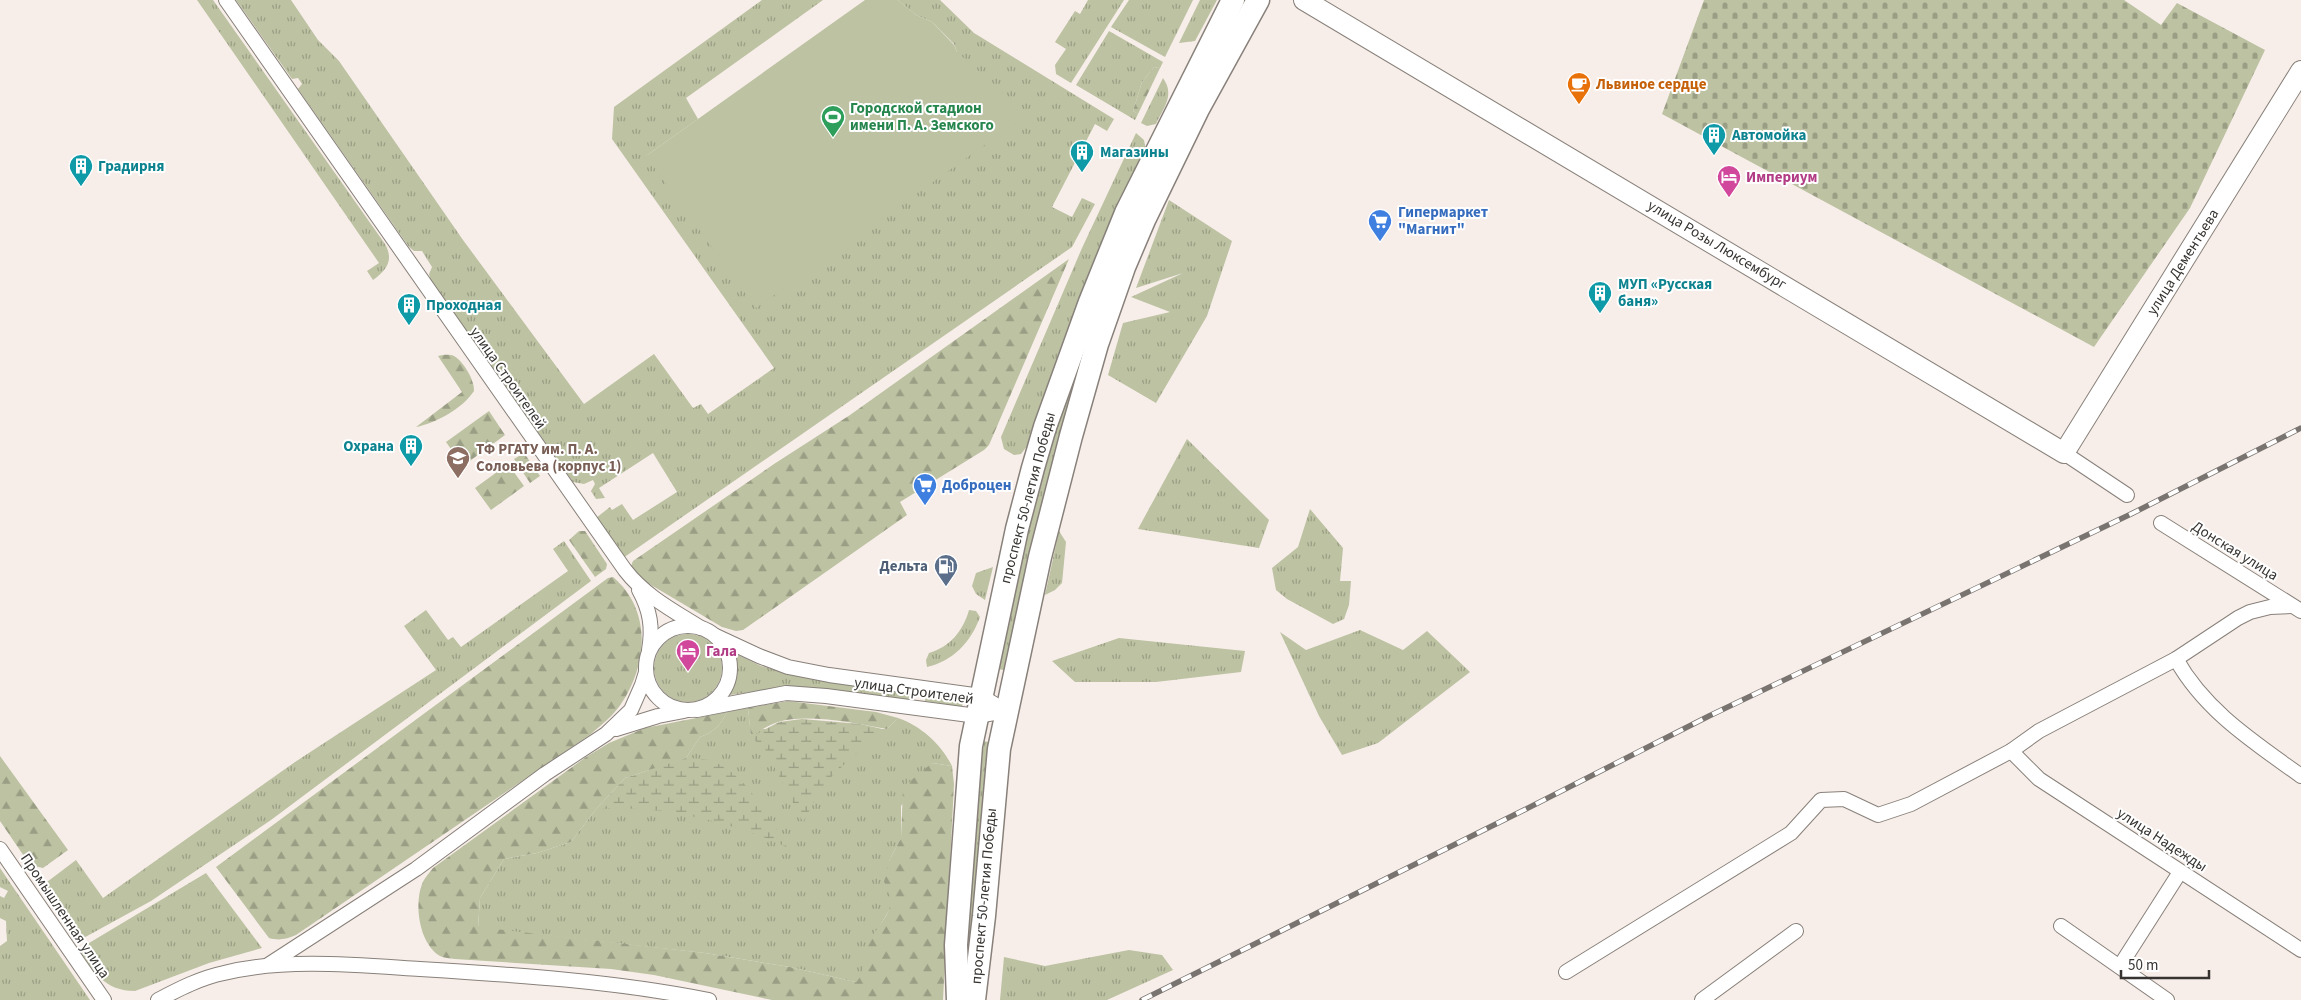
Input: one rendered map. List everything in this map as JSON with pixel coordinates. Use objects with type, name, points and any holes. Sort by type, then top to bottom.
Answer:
[{"type":"main road","name":"проспект 50-летия Победы","points":[[958,1000],[956,945],[967,780],[979,706],[1017,529],[1037,455],[1090,302],[1126,212],[1233,0]]},
{"type":"main road","name":"проспект 50-летия Победы","points":[[974,1000],[984,916],[995,783],[1006,711],[1056,491],[1097,344],[1124,267],[1144,220],[1194,117],[1258,0]]},
{"type":"street","name":"улица Строителей","points":[[226,0],[532,441],[636,585],[701,628]]},
{"type":"street","name":"улица Розы Люксембург","points":[[1304,0],[2064,453],[2128,496]]},
{"type":"street","name":"улица Дементьева","points":[[2064,453],[2296,92],[2301,71]]},
{"type":"street","name":"Донская улица","points":[[2162,523],[2297,608]]},
{"type":"street","points":[[267,966],[416,869],[545,774],[606,734],[631,710],[646,672],[651,622],[649,612],[636,585]]},
{"type":"street","points":[[1566,972],[1791,832],[1821,800],[1844,799],[1878,815],[1911,804],[2011,751],[2039,731],[2176,659],[2250,612],[2270,607],[2297,608]]},
{"type":"street","points":[[646,672],[650,688],[661,701],[675,709],[692,710],[708,706],[720,696],[728,682],[731,665],[727,650],[716,636],[701,628],[685,626],[668,630],[656,640],[648,654]]},
{"type":"street","name":"улица Строителей","points":[[716,636],[759,656],[808,671],[1006,711]]},
{"type":"street","points":[[2176,659],[2186,677],[2227,723],[2301,776]]},
{"type":"street","name":"улица Строителей","points":[[606,734],[642,720],[786,693],[979,706],[1006,711]]},
{"type":"street","name":"улица Надежды","points":[[2011,751],[2039,779],[2301,950]]},
{"type":"street","name":"Промышленная улица","points":[[0,849],[104,1000]]},
{"type":"street","points":[[2120,966],[2180,872]]},
{"type":"street","points":[[2061,926],[2167,1000]]},
{"type":"street","points":[[1702,1000],[1796,931]]},
{"type":"street","points":[[158,1000],[204,978],[267,966],[371,966],[610,983],[709,1000]]},
{"type":"green space","points":[[197,0],[213,0],[385,244],[389,255],[388,264],[373,280],[367,271],[379,263]]},
{"type":"green space","points":[[236,0],[291,0],[318,40],[339,61],[463,240],[584,404],[654,354],[693,408],[701,404],[708,414],[774,368],[612,139],[614,107],[762,0],[823,0],[686,98],[698,119],[646,156],[957,52],[954,44],[932,22],[916,15],[898,0],[940,0],[974,33],[1114,119],[1107,131],[1095,124],[1052,207],[1072,217],[1082,198],[1095,204],[1072,247],[623,558],[596,518],[610,507],[612,510],[622,504],[633,520],[677,492],[653,453],[599,488],[605,498],[596,499],[591,491],[595,484],[593,480],[584,484],[573,482],[431,281],[429,274],[432,267],[422,251],[414,251],[409,247],[298,89],[302,84],[298,78],[292,79]]},
{"type":"green space","name":"Городской стадион имени П. А. Земского","points":[[865,0],[898,0],[916,15],[932,22],[954,45],[957,52],[1028,114],[756,308],[646,156]]},
{"type":"green space","points":[[1088,0],[1124,0],[1071,83],[1056,74],[1055,65],[1066,49],[1055,42],[1075,11],[1080,14]]},
{"type":"green space","points":[[1129,0],[1193,0],[1165,57],[1111,27]]},
{"type":"green space","points":[[1200,0],[1217,0],[1195,41],[1179,43]]},
{"type":"green space","points":[[1704,0],[2124,0],[2161,25],[2177,3],[2265,50],[2190,208],[2094,347],[1662,114]]},
{"type":"green space","points":[[1109,31],[1163,62],[1160,68],[1154,67],[1142,82],[1133,111],[1138,114],[1135,120],[1076,85]]},
{"type":"green space","points":[[1154,67],[1160,68],[1138,114],[1133,111],[1142,82]]},
{"type":"green space","points":[[1163,78],[1168,90],[1167,101],[1156,124],[1147,126],[1141,123]]},
{"type":"green space","points":[[1136,133],[1144,140],[1146,150],[1099,258],[1028,445],[1021,454],[1014,455],[1004,449],[1001,437],[1082,248]]},
{"type":"green space","points":[[1169,200],[1232,241],[1207,316],[1156,403],[1108,375],[1123,323],[1170,312],[1131,297],[1183,273],[1136,288]]},
{"type":"green space","points":[[1069,259],[989,445],[984,450],[900,502],[907,515],[743,630],[736,631],[722,627],[641,579],[631,566],[633,561],[774,464],[850,415]]},
{"type":"green space","points":[[1097,304],[1046,488],[1004,670],[997,669],[1039,487],[1054,431]]},
{"type":"green space","points":[[450,355],[458,359],[471,377],[474,391],[463,404],[448,414],[416,427],[462,392],[438,356]]},
{"type":"green space","points":[[489,411],[505,435],[463,466],[446,442]]},
{"type":"green space","points":[[1187,439],[1269,520],[1259,548],[1138,529]]},
{"type":"green space","points":[[524,453],[540,476],[530,483],[514,459]]},
{"type":"green space","points":[[508,464],[524,486],[491,510],[475,488]]},
{"type":"green space","points":[[1310,509],[1343,548],[1340,581],[1351,581],[1349,605],[1344,619],[1333,624],[1287,599],[1276,590],[1272,568],[1298,547]]},
{"type":"green space","points":[[579,531],[585,531],[607,564],[606,569],[595,577],[569,540]]},
{"type":"green space","points":[[1059,531],[1066,542],[1062,583],[1055,590],[1045,595]]},
{"type":"green space","points":[[564,541],[591,581],[271,820],[151,901],[78,941],[73,940],[47,893],[47,882],[76,860],[103,898],[295,762],[436,670],[404,626],[426,610],[448,640],[453,637],[461,647],[568,571],[553,549]]},
{"type":"green space","points":[[993,567],[985,600],[976,594],[972,586],[976,573]]},
{"type":"green space","points":[[613,577],[626,590],[634,605],[640,621],[642,638],[637,672],[621,704],[611,716],[591,734],[296,935],[283,939],[269,938],[216,867],[608,578]]},
{"type":"green space","points":[[969,610],[976,611],[980,617],[972,635],[953,655],[927,667],[926,660],[929,653],[943,647],[955,637],[963,625]]},
{"type":"green space","points":[[1360,630],[1403,650],[1427,631],[1470,672],[1378,743],[1342,755],[1319,716],[1280,632],[1306,650]]},
{"type":"green space","points":[[695,634],[707,640],[716,649],[722,661],[720,681],[712,692],[695,702],[681,702],[664,692],[656,681],[654,661],[664,644],[675,636]]},
{"type":"green space","points":[[1119,638],[1245,651],[1241,672],[1156,682],[1075,682],[1052,661]]},
{"type":"green space","points":[[732,652],[761,666],[792,675],[910,692],[908,701],[791,686],[730,695],[736,670]]},
{"type":"green space","points":[[926,694],[963,699],[962,707],[925,701]]},
{"type":"green space","points":[[788,701],[876,712],[898,718],[887,729],[833,720],[790,720],[771,725],[751,737],[748,708]]},
{"type":"green space","points":[[748,708],[751,736],[763,729],[887,729],[898,718],[915,726],[936,743],[952,766],[932,763],[901,806],[901,838],[889,861],[892,892],[891,907],[865,951],[864,973],[856,982],[790,967],[705,953],[478,928],[480,898],[504,859],[537,853],[571,842],[596,809],[655,767],[686,758],[700,737],[716,728],[727,712]]},
{"type":"green space","points":[[727,712],[716,728],[700,737],[686,758],[625,778],[596,809],[571,842],[537,853],[504,859],[480,898],[478,927],[705,953],[790,967],[856,982],[862,973],[865,950],[889,909],[891,900],[884,882],[889,861],[901,838],[903,787],[932,763],[952,766],[954,784],[943,1000],[772,1000],[654,975],[611,969],[455,959],[442,957],[433,950],[423,933],[418,902],[422,884],[433,868],[586,757],[609,743],[645,728]]},
{"type":"green space","points":[[802,719],[860,724],[887,730],[852,757],[825,783],[803,822],[765,749],[751,737],[779,722]]},
{"type":"green space","points":[[984,741],[988,742],[988,748],[969,970],[966,971],[967,915]]},
{"type":"green space","points":[[0,756],[68,850],[43,868],[30,865],[0,821]]},
{"type":"green space","points":[[686,758],[709,760],[723,766],[735,775],[756,799],[792,850],[747,831],[697,817],[645,809],[596,809],[625,778]]},
{"type":"green space","points":[[0,868],[90,1000],[0,1000],[0,946],[7,941],[6,921],[0,918],[0,896],[4,898],[8,891],[0,887]]},
{"type":"green space","points":[[206,873],[262,948],[209,963],[135,991],[116,988],[101,979],[79,949]]},
{"type":"green space","points":[[1129,950],[1162,955],[1173,970],[1107,1000],[1000,1000],[1004,957],[1045,966]]},
{"type":"railway","points":[[1142,1000],[1709,716],[2131,514],[2301,428]]},
{"type":"place","name":"Львиное сердце","points":[[1579,105]]},
{"type":"place","name":"Городской стадион имени П. А. Земского","points":[[833,138]]},
{"type":"place","name":"Автомойка","points":[[1714,156]]},
{"type":"place","name":"Магазины","points":[[1082,173]]},
{"type":"place","name":"Градирня","points":[[81,187]]},
{"type":"place","name":"Империум","points":[[1729,198]]},
{"type":"place","name":"Гипермаркет \"Магнит\"","points":[[1380,242]]},
{"type":"place","name":"МУП «Русская баня»","points":[[1600,314]]},
{"type":"place","name":"Проходная","points":[[409,326]]},
{"type":"place","name":"Охрана","points":[[411,467]]},
{"type":"place","name":"ТФ РГАТУ им. П. А. Соловьева (корпус 1)","points":[[458,479]]},
{"type":"place","name":"Доброцен","points":[[925,506]]},
{"type":"place","name":"Дельта","points":[[946,587]]},
{"type":"place","name":"Гала","points":[[688,672]]}]
